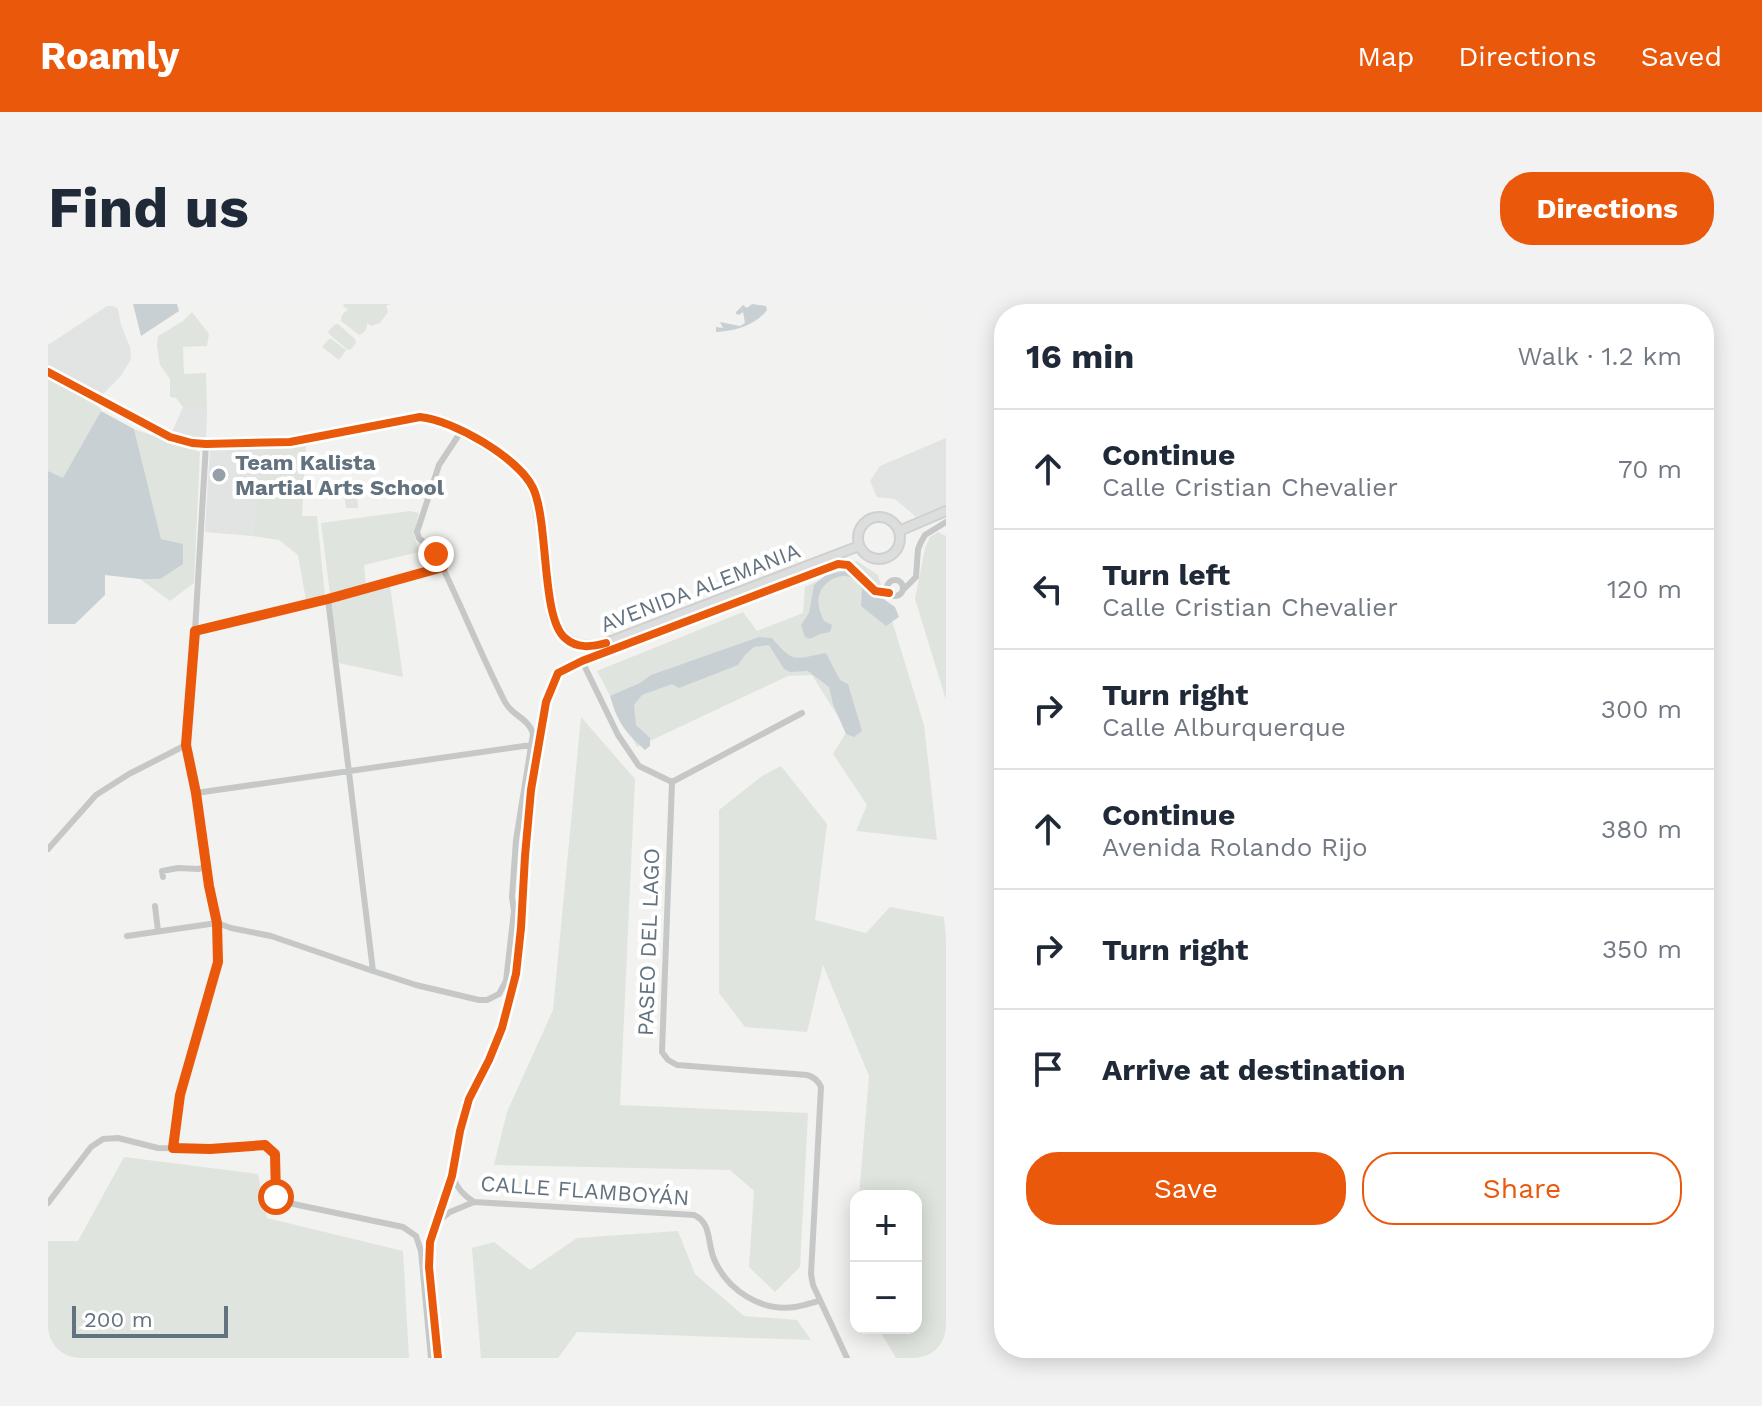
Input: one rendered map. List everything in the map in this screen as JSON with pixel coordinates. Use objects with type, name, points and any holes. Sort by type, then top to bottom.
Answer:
[{"type":"street","name":"AVENIDA ALEMANIA","points":[[48,372],[170,437],[192,443],[302,441],[420,417],[462,430],[506,458],[531,484],[543,531],[553,618],[565,638],[583,647],[606,643],[859,546]]},
{"type":"street","points":[[127,936],[217,923],[271,936],[416,985],[479,1000],[493,998],[504,988],[514,911],[516,840],[532,729],[507,706],[443,567],[436,554],[419,538],[417,530],[439,465],[462,430]]},
{"type":"street","points":[[173,1148],[180,1095],[218,962],[217,923],[186,745],[206,444]]},
{"type":"street","points":[[899,531],[946,511]]},
{"type":"street","points":[[874,517],[886,518],[899,531],[899,543],[893,553],[882,559],[870,558],[861,551],[857,540],[860,528],[874,517]]},
{"type":"street","points":[[438,1358],[429,1267],[430,1242],[452,1176],[469,1099],[502,1028],[516,974],[531,790],[546,702],[558,673],[582,661],[838,564],[848,565],[872,590],[897,596],[902,586],[911,583],[917,573],[918,549],[925,535],[946,522]]},
{"type":"street","points":[[195,631],[443,567]]},
{"type":"street","points":[[886,591],[888,583],[893,580],[899,580],[902,586]]},
{"type":"street","points":[[328,599],[373,971]]},
{"type":"street","points":[[582,661],[618,735],[639,766],[672,782],[802,713]]},
{"type":"street","points":[[48,849],[96,795],[186,745]]},
{"type":"street","points":[[196,793],[531,745]]},
{"type":"street","name":"PASEO DEL LAGO","points":[[672,782],[662,1052],[677,1065],[807,1075],[819,1082],[811,1274],[819,1301]]},
{"type":"street","points":[[163,877],[162,871],[206,866]]},
{"type":"street","points":[[155,906],[158,931]]},
{"type":"street","points":[[48,1203],[91,1147],[103,1139],[118,1138],[158,1148],[210,1149],[265,1145],[275,1154],[275,1195],[279,1201],[403,1227],[416,1236],[421,1251],[431,1358]]},
{"type":"street","name":"CALLE FLAMBOYÁN","points":[[452,1176],[456,1187],[474,1202],[694,1215],[702,1219],[706,1226],[713,1257],[726,1279],[744,1296],[767,1306],[793,1308],[819,1301]]},
{"type":"street","points":[[435,1223],[450,1212],[474,1202]]},
{"type":"street","points":[[819,1301],[847,1358]]},
{"type":"shaded area","points":[[133,304],[177,304],[179,311],[141,336]]},
{"type":"shaded area","points":[[344,304],[390,304],[386,306],[388,312],[380,323],[371,326],[367,323],[359,335],[341,321],[348,310]]},
{"type":"shaded area","points":[[752,304],[766,306],[767,310],[744,327],[716,332],[716,327],[723,328],[720,322],[740,326],[745,323],[743,312],[739,315],[736,312],[743,305],[747,308]]},
{"type":"shaded area","points":[[107,306],[118,309],[131,359],[121,376],[103,394],[48,365],[48,345]]},
{"type":"shaded area","points":[[192,312],[209,334],[207,346],[183,347],[184,374],[206,373],[207,412],[183,407],[176,398],[170,397],[170,379],[160,365],[157,346],[158,336]]},
{"type":"shaded area","points":[[338,324],[355,339],[356,343],[351,349],[348,350],[328,332]]},
{"type":"shaded area","points":[[330,338],[346,350],[339,360],[322,347]]},
{"type":"shaded area","points":[[48,380],[101,411],[63,479],[48,471]]},
{"type":"shaded area","points":[[183,407],[207,412],[206,441],[172,432]]},
{"type":"shaded area","points":[[101,411],[134,429],[161,539],[183,544],[183,564],[160,579],[105,575],[105,595],[75,624],[48,624],[48,471],[63,478]]},
{"type":"shaded area","points":[[134,429],[200,452],[194,583],[170,601],[140,579],[160,579],[182,544],[161,540]]},
{"type":"shaded area","points":[[946,438],[946,505],[916,517],[895,499],[877,497],[870,481],[880,466]]},
{"type":"shaded area","points":[[306,446],[302,516],[317,516],[325,597],[306,600],[298,555],[279,540],[252,536],[262,449]]},
{"type":"shaded area","points":[[210,448],[262,449],[252,536],[205,532]]},
{"type":"shaded area","points":[[356,486],[358,508],[346,508],[343,488]]},
{"type":"shaded area","points":[[410,511],[419,513],[414,534],[419,552],[364,565],[366,585],[330,594],[321,523]]},
{"type":"shaded area","points":[[938,532],[946,536],[946,700],[915,599],[925,548],[930,537]]},
{"type":"shaded area","points":[[857,561],[878,575],[924,725],[937,840],[856,831],[867,805],[833,754],[847,731],[812,675],[788,676],[637,747],[597,671],[743,612],[757,631],[803,613],[805,587]]},
{"type":"shaded area","points":[[844,571],[855,575],[895,607],[899,617],[886,626],[861,606],[862,589],[857,581],[838,577],[824,586],[818,599],[824,621],[832,625],[830,632],[810,639],[805,637],[801,625],[809,613],[814,585],[826,575]]},
{"type":"shaded area","points":[[390,586],[403,677],[339,663],[330,601]]},
{"type":"shaded area","points":[[759,637],[772,638],[795,658],[826,653],[840,680],[848,684],[862,731],[854,737],[846,734],[829,687],[808,671],[790,672],[784,669],[769,645],[754,647],[738,665],[679,688],[672,684],[642,695],[634,705],[636,725],[650,738],[650,746],[645,750],[623,726],[610,696],[651,675]]},
{"type":"shaded area","points":[[581,717],[635,779],[620,1105],[808,1113],[800,1267],[775,1292],[749,1267],[754,1191],[730,1170],[494,1165],[507,1112],[553,1010]]},
{"type":"shaded area","points":[[781,766],[827,824],[815,920],[866,933],[890,907],[944,917],[946,1358],[896,1358],[882,1334],[922,1334],[922,1190],[860,1190],[869,1076],[823,965],[807,1032],[745,1027],[719,993],[719,810],[762,776]]},
{"type":"shaded area","points":[[124,1157],[258,1174],[267,1218],[403,1251],[409,1358],[48,1358],[48,1241],[78,1241]]},
{"type":"shaded area","points":[[678,1231],[695,1274],[744,1316],[797,1320],[811,1340],[577,1332],[558,1358],[481,1358],[472,1248],[494,1242],[530,1270],[577,1238]]},
{"type":"cycle path","points":[[48,372],[170,437],[192,443],[290,442],[420,417],[467,433],[500,453],[525,476],[533,488],[557,627],[574,644],[590,646],[606,643]]},
{"type":"cycle path","points":[[438,1358],[429,1267],[430,1242],[452,1176],[469,1099],[502,1028],[516,974],[531,790],[546,702],[558,673],[582,661],[838,564],[848,565],[875,591],[889,593]]},
{"type":"place","name":"Team Kalista Martial Arts School","points":[[219,475]]},
{"type":"route","points":[[276,1197],[275,1154],[265,1145],[173,1148],[180,1095],[209,999],[219,944],[186,745],[195,631],[443,567],[436,554]]}]
